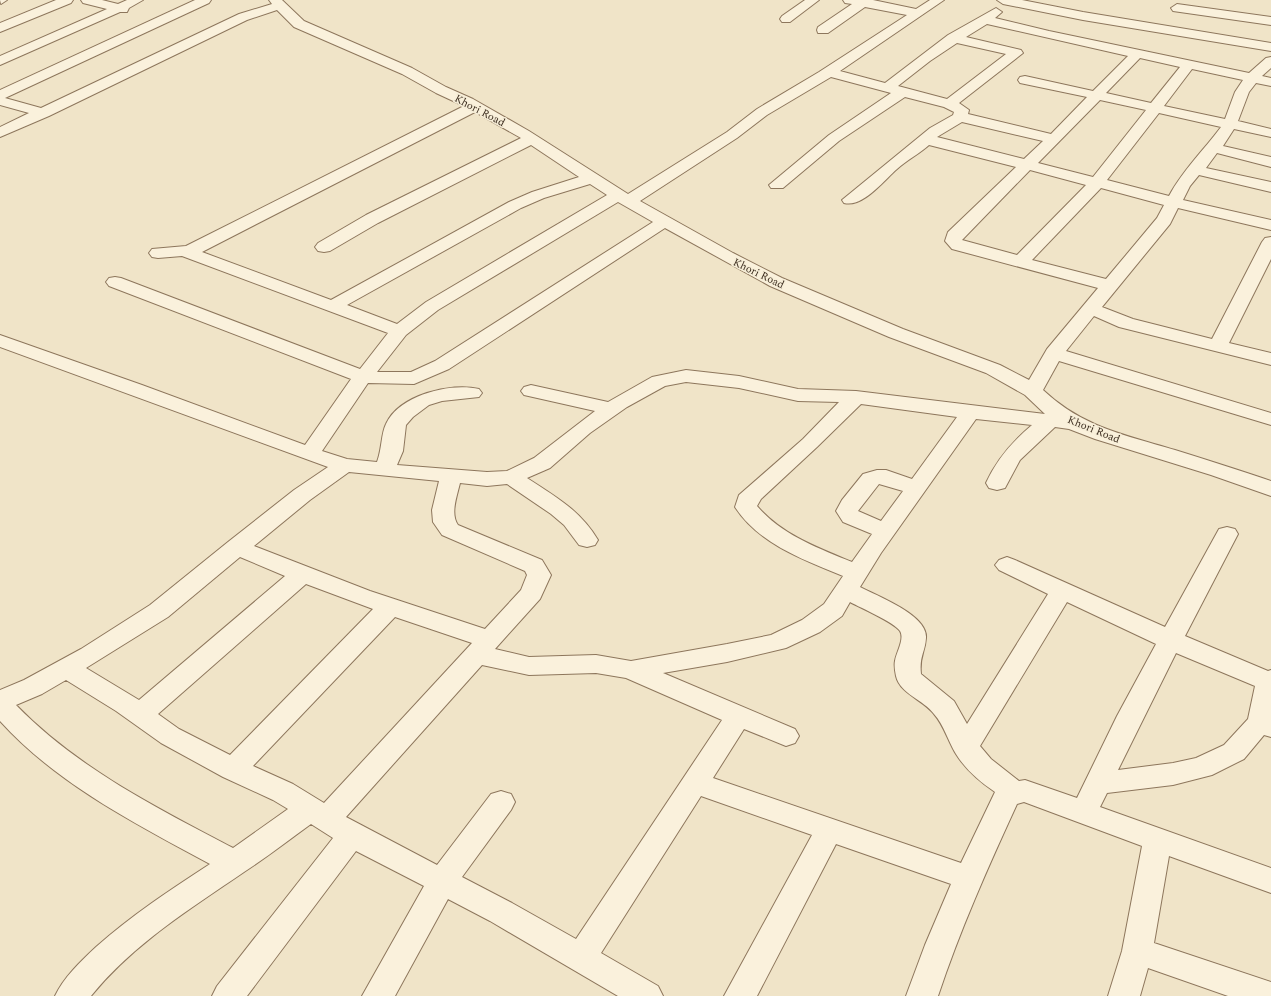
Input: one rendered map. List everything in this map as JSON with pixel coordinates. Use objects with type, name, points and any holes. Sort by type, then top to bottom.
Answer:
[{"type":"street","points":[[0,28],[67,0]]},
{"type":"street","points":[[87,0],[117,8],[140,9],[165,18]]},
{"type":"street","points":[[0,95],[205,0]]},
{"type":"street","points":[[786,19],[813,0]]},
{"type":"street","points":[[849,0],[865,1],[917,13]]},
{"type":"street","points":[[309,454],[364,377],[400,331],[432,306],[732,135],[762,112],[828,72],[938,0]]},
{"type":"street","points":[[887,88],[953,38],[997,11],[1005,0],[1083,16],[1271,47]]},
{"type":"street","points":[[823,30],[865,1]]},
{"type":"street","points":[[0,133],[243,17],[276,3]]},
{"type":"street","name":"Khori Road","points":[[276,3],[299,24],[407,71],[475,106],[531,139],[623,198],[727,257],[776,282],[896,333],[993,369],[1017,381],[1032,391],[1051,409],[1073,423],[1102,434],[1220,470],[1271,489]]},
{"type":"street","points":[[0,61],[117,8]]},
{"type":"street","points":[[1177,8],[1271,21]]},
{"type":"street","points":[[984,19],[1049,36],[1253,77],[1271,82]]},
{"type":"street","points":[[129,34],[180,47]]},
{"type":"street","points":[[949,104],[1016,53],[953,38]]},
{"type":"street","points":[[1110,286],[958,245],[953,241],[954,236],[1054,139],[1137,54]]},
{"type":"street","points":[[1032,391],[1054,353],[1092,309],[1164,220],[1183,184],[1214,148],[1229,124],[1242,92],[1253,77],[1271,61]]},
{"type":"street","points":[[1020,262],[1097,183],[1189,64]]},
{"type":"street","points":[[828,72],[949,104],[962,110],[960,118]]},
{"type":"street","points":[[1025,80],[1271,133]]},
{"type":"street","points":[[777,185],[834,138],[902,92]]},
{"type":"street","points":[[0,101],[44,113]]},
{"type":"street","points":[[188,252],[475,106]]},
{"type":"street","points":[[850,200],[873,184],[891,166],[914,150],[935,131],[960,118],[1054,139]]},
{"type":"street","points":[[324,247],[372,219],[531,139]]},
{"type":"street","points":[[926,139],[1244,220],[1271,225]]},
{"type":"street","points":[[1214,148],[1271,162]]},
{"type":"street","points":[[1196,170],[1271,187]]},
{"type":"street","points":[[333,306],[515,205],[538,195],[591,178]]},
{"type":"street","points":[[115,282],[364,377],[383,380],[414,378],[442,365],[665,221]]},
{"type":"street","points":[[1218,346],[1271,242]]},
{"type":"street","points":[[158,253],[175,250],[188,252],[400,331]]},
{"type":"street","points":[[1092,309],[1126,323],[1271,359]]},
{"type":"street","points":[[0,341],[135,388],[309,454],[345,464],[384,470],[487,479],[511,477],[542,463],[583,428],[611,409],[659,381],[686,376],[739,382],[798,395],[856,397],[970,413],[1073,423]]},
{"type":"street","points":[[1054,353],[1136,380],[1271,419]]},
{"type":"street","points":[[531,391],[611,409]]},
{"type":"street","points":[[384,470],[392,452],[396,424],[406,413],[422,401],[439,395],[472,392]]},
{"type":"street","points":[[856,397],[810,443],[753,494],[748,500],[746,507],[752,515],[784,539],[813,554],[912,628],[914,637],[907,662],[909,676],[918,687],[936,699],[945,708],[966,746],[980,767],[1014,792]]},
{"type":"street","points":[[631,670],[727,653],[776,642],[811,626],[833,610],[886,531],[970,413]]},
{"type":"street","points":[[997,483],[1004,467],[1013,454],[1050,421]]},
{"type":"street","points":[[235,863],[141,813],[77,772],[27,733],[0,703],[33,687],[66,668],[159,611],[236,547],[302,495],[345,464]]},
{"type":"street","points":[[71,996],[93,970],[128,938],[162,911],[235,863],[318,814],[532,593],[539,574],[534,566],[450,530],[444,522],[443,510],[451,475]]},
{"type":"street","points":[[511,477],[559,509],[572,520],[587,540]]},
{"type":"street","points":[[886,531],[851,517],[847,511],[850,505],[871,479],[877,477],[886,477],[917,488]]},
{"type":"street","points":[[1084,812],[1130,716],[1227,534]]},
{"type":"street","points":[[236,547],[302,575],[390,607],[529,666],[596,664],[631,670],[786,736]]},
{"type":"street","points":[[1007,565],[1170,640],[1270,680],[1266,724],[1234,752],[1202,768],[1173,774],[1097,783]]},
{"type":"street","points":[[140,714],[302,575]]},
{"type":"street","points":[[966,746],[1062,591]]},
{"type":"street","points":[[233,769],[390,607]]},
{"type":"street","points":[[66,668],[140,714],[170,736],[233,769],[282,792],[352,835],[442,881],[647,996]]},
{"type":"street","points":[[581,958],[739,716]]},
{"type":"street","points":[[695,783],[968,878]]},
{"type":"street","points":[[922,996],[934,959],[968,878],[1006,797],[1014,792],[1025,791],[1271,881]]},
{"type":"street","points":[[378,996],[442,881],[502,802]]},
{"type":"street","points":[[740,996],[829,830]]},
{"type":"street","points":[[228,996],[352,835]]},
{"type":"street","points":[[1124,996],[1138,951],[1158,840]]},
{"type":"street","points":[[1138,951],[1270,996]]}]
